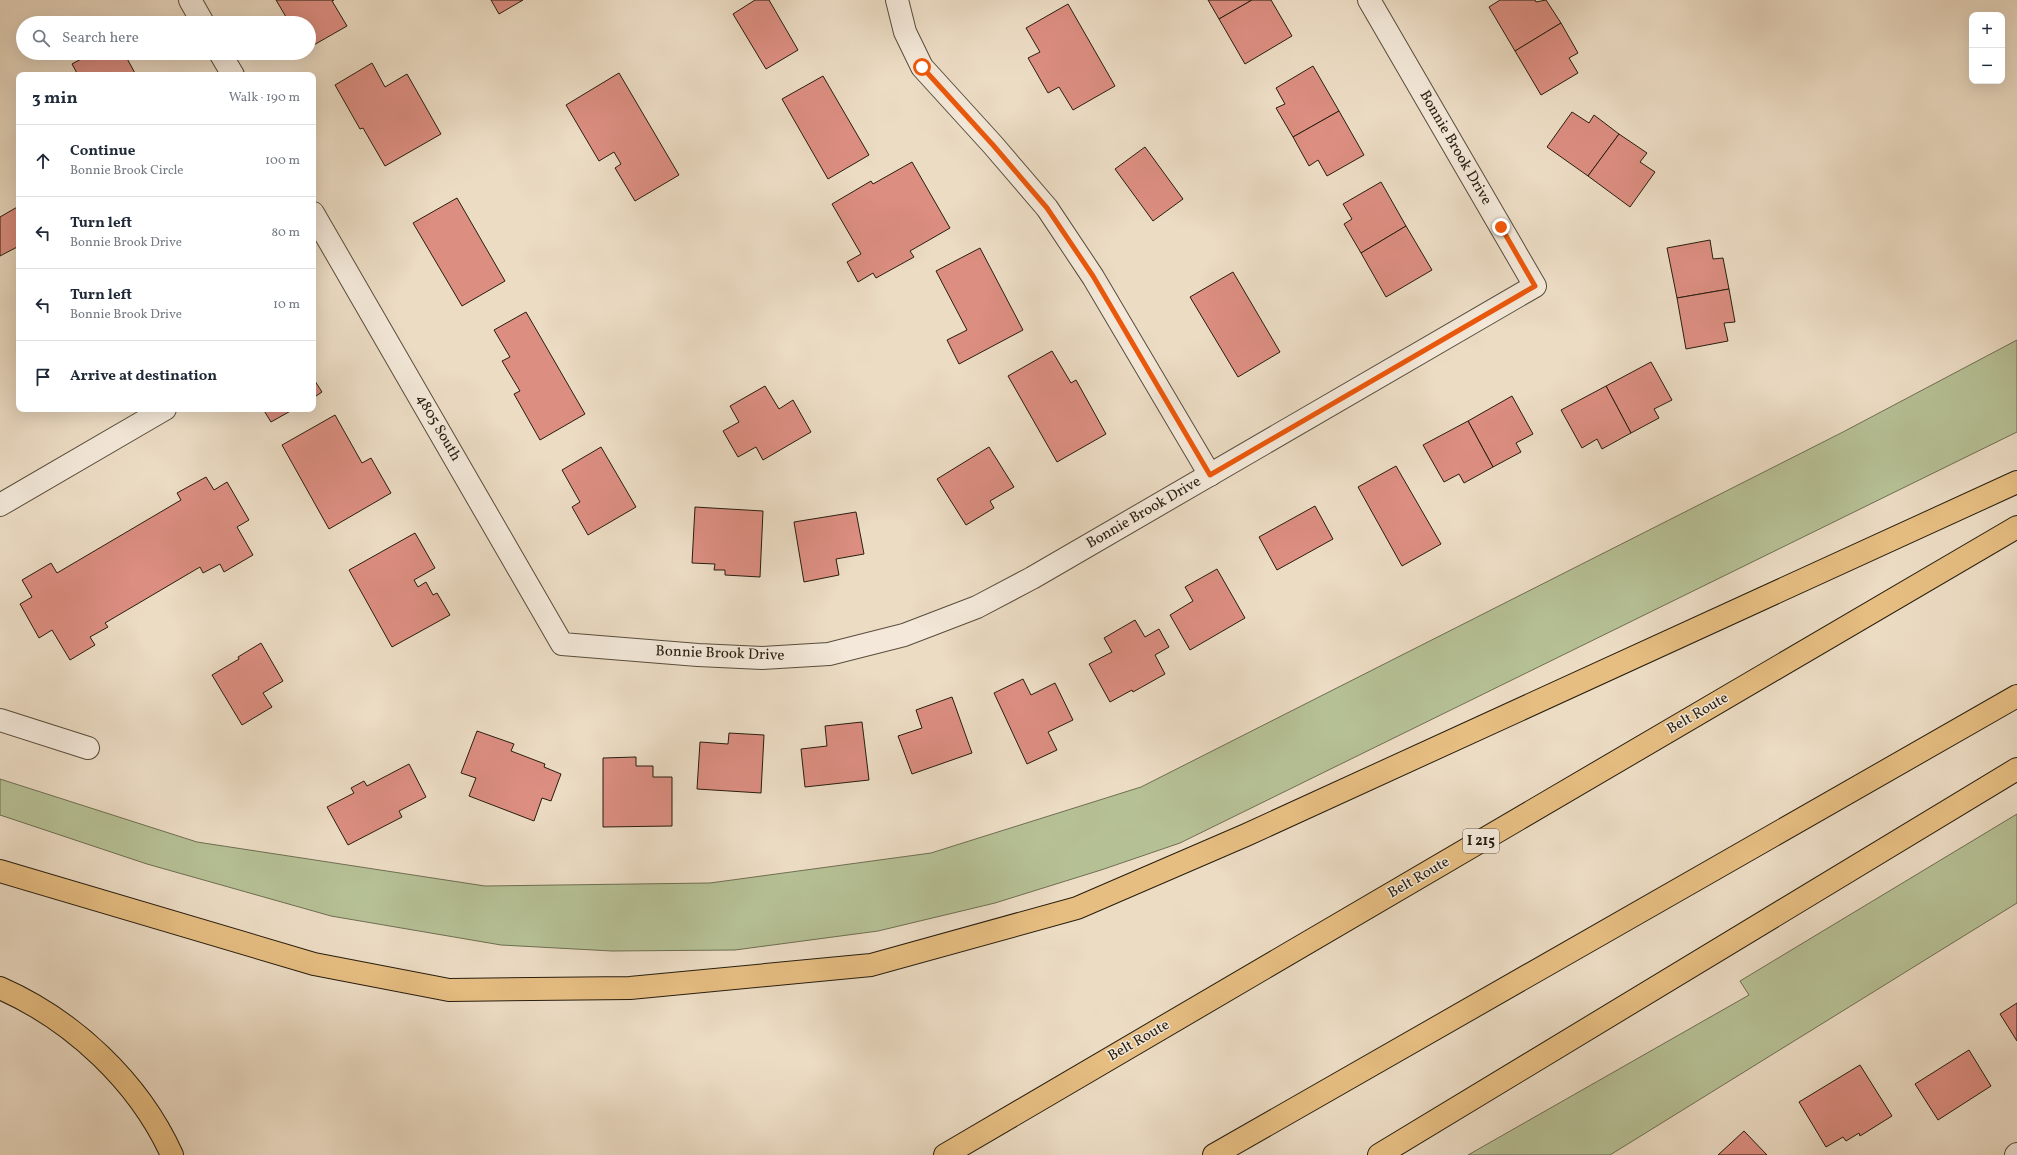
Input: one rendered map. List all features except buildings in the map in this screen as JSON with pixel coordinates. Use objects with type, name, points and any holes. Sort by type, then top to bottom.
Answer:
[{"type":"highway","points":[[0,871],[314,964],[449,990],[630,988],[871,965],[1077,908],[1246,835],[2017,482]]},
{"type":"highway","name":"Belt Route","points":[[945,1155],[2017,528]]},
{"type":"highway","points":[[1214,1155],[2017,696]]},
{"type":"highway","points":[[1379,1155],[2017,769]]},
{"type":"highway","points":[[0,988],[34,1005],[58,1021],[102,1058],[140,1102],[172,1155]]},
{"type":"street","points":[[190,0],[199,16]]},
{"type":"street","points":[[897,0],[905,32],[922,67],[993,145],[1047,208],[1093,276],[1210,475]]},
{"type":"street","name":"Bonnie Brook Drive","points":[[562,644],[698,656],[762,658],[829,654],[904,635],[977,607],[1039,574],[1535,286],[1369,0]]},
{"type":"street","points":[[224,60],[231,72]]},
{"type":"street","name":"4805 South","points":[[316,218],[562,644]]},
{"type":"street","points":[[0,505],[161,412]]},
{"type":"street","points":[[0,720],[88,748]]},
{"type":"green space","points":[[2017,340],[2017,432],[1180,843],[1101,870],[995,903],[878,931],[735,950],[612,951],[501,945],[331,916],[147,864],[0,815],[0,779],[197,842],[485,886],[710,883],[931,853],[1141,787],[1843,432]]},
{"type":"green space","points":[[2017,814],[2017,903],[1610,1155],[1468,1155],[1749,995],[1740,981]]},
{"type":"route","points":[[922,67],[993,145],[1047,208],[1093,276],[1210,475],[1535,286],[1501,227]]}]
